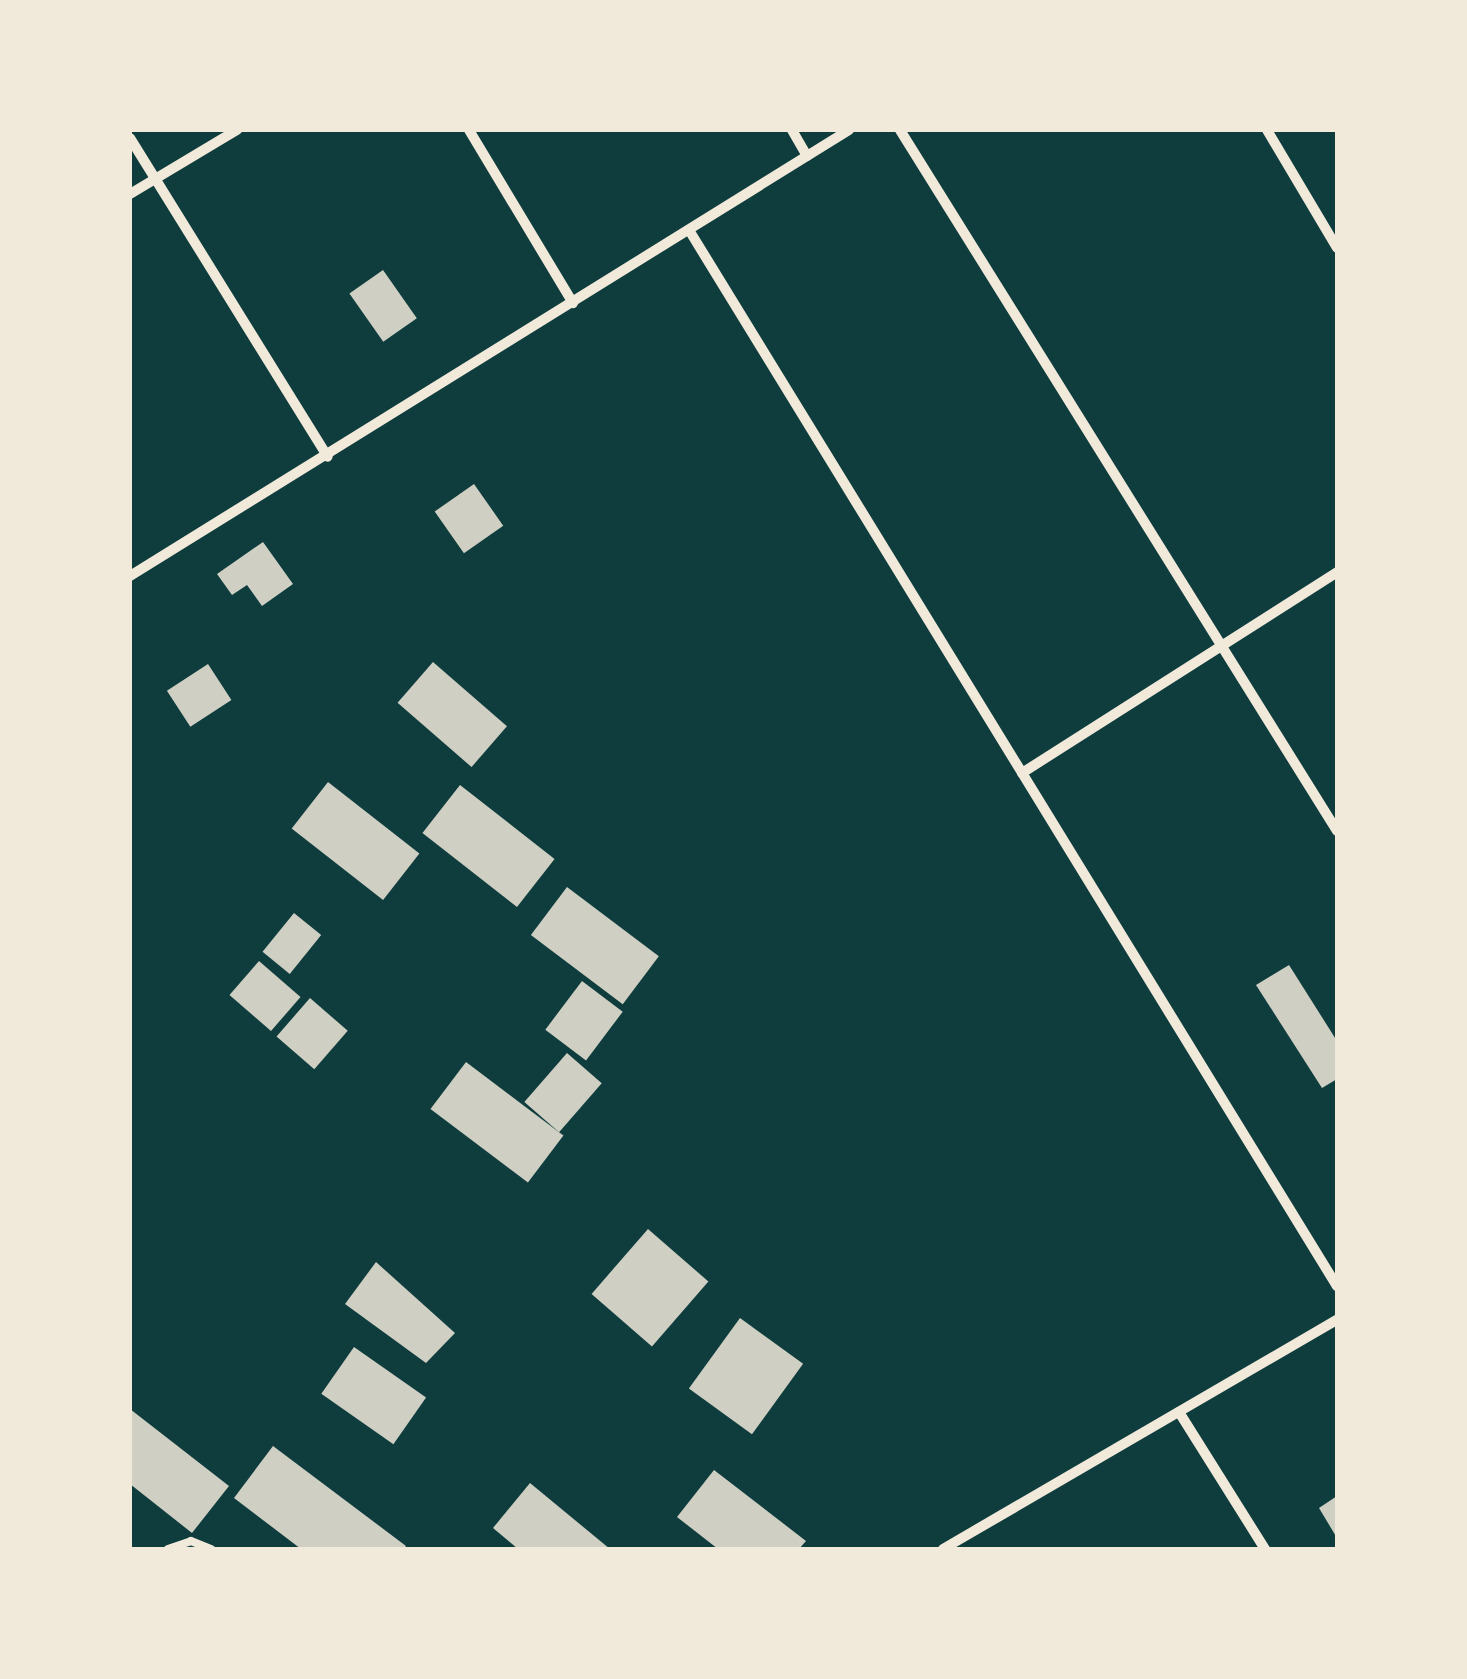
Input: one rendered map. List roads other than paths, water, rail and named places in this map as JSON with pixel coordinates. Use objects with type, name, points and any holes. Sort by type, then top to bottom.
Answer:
[{"type":"street","points":[[130,194],[237,130]]},
{"type":"street","points":[[468,130],[573,303]]},
{"type":"street","points":[[792,130],[807,156]]},
{"type":"street","points":[[130,576],[849,130]]},
{"type":"street","points":[[900,130],[1337,831]]},
{"type":"street","points":[[1267,130],[1337,248]]},
{"type":"street","points":[[130,138],[328,456]]},
{"type":"street","points":[[688,230],[1337,1286]]},
{"type":"street","points":[[1022,772],[1337,572]]},
{"type":"street","points":[[943,1549],[1337,1320]]},
{"type":"street","points":[[1179,1412],[1265,1549]]},
{"type":"lane","points":[[168,1549],[191,1542],[211,1549]]}]
